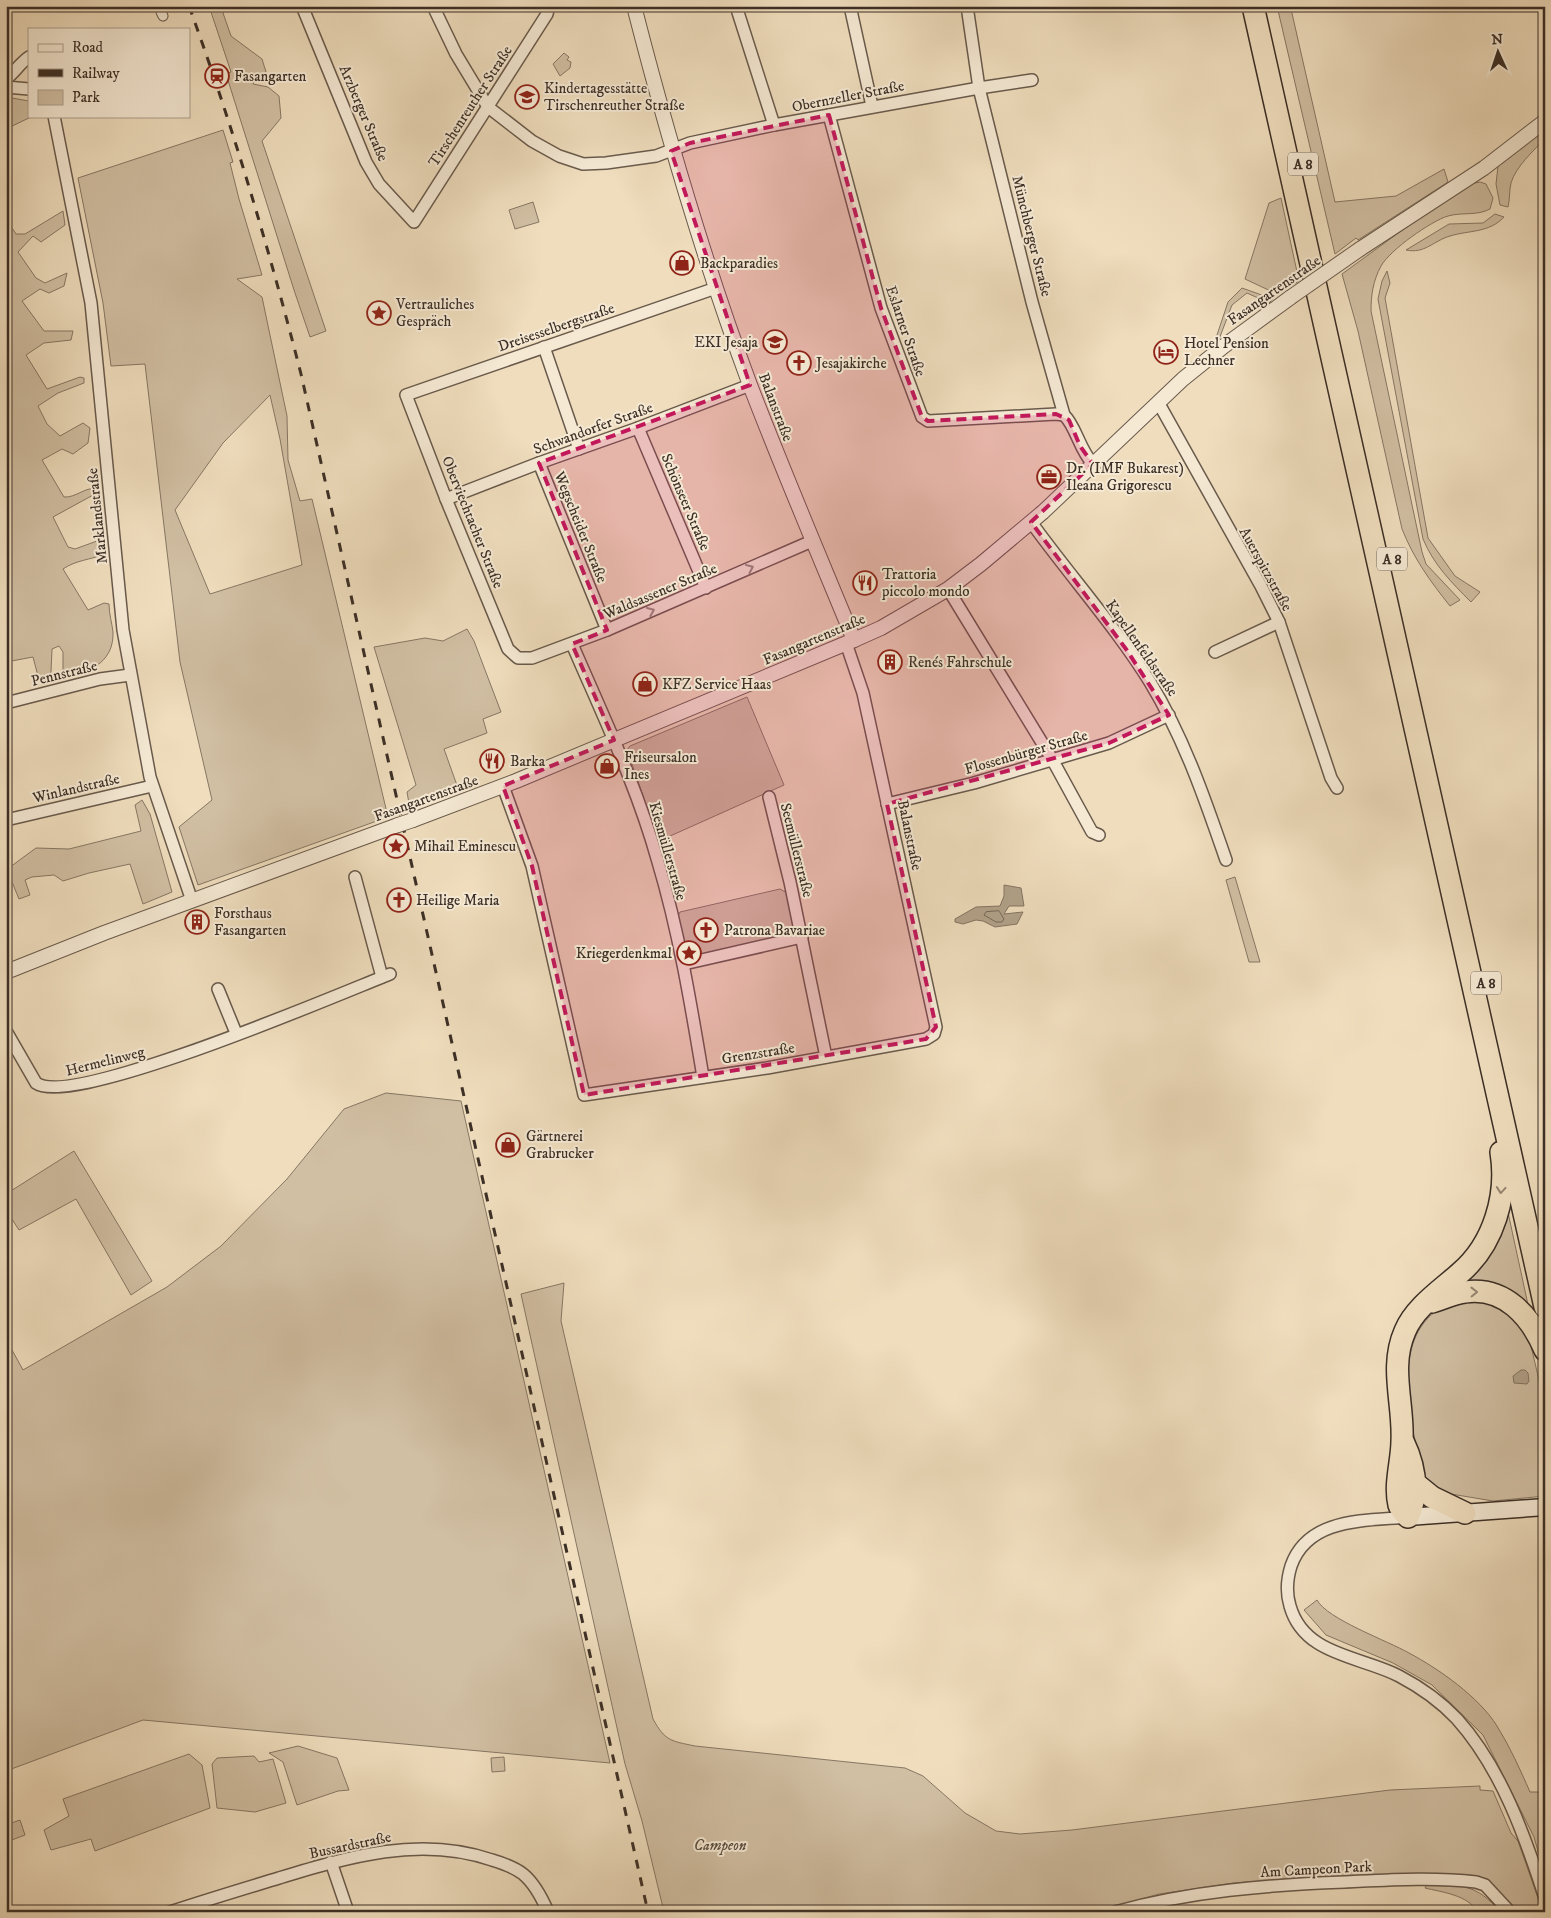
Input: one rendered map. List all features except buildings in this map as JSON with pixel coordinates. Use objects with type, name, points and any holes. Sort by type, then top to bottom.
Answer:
[{"type":"highway","name":"A 8","points":[[1253,6],[1545,1307]]},
{"type":"highway","name":"A 8","points":[[1267,6],[1545,1239]]},
{"type":"highway","points":[[1402,1441],[1409,1453],[1416,1484],[1416,1498],[1408,1517],[1400,1507],[1399,1454],[1402,1441],[1398,1380],[1399,1352],[1408,1326],[1427,1303],[1472,1261],[1491,1230],[1498,1211],[1502,1187],[1502,1157],[1496,1122],[1501,1108]]},
{"type":"highway","points":[[1427,1303],[1465,1292],[1480,1291],[1496,1294],[1522,1312],[1533,1327],[1545,1350]]},
{"type":"highway","points":[[1416,1484],[1432,1496],[1465,1513]]},
{"type":"main road","points":[[1408,1517],[1545,1507]]},
{"type":"street","name":"Arzberger Straße","points":[[302,6],[366,162],[379,184],[414,222]]},
{"type":"street","points":[[433,6],[456,54],[488,107]]},
{"type":"street","name":"Tirschenreuther Straße","points":[[414,222],[547,14],[549,6]]},
{"type":"street","name":"Balanstraße","points":[[634,6],[672,151],[716,288],[750,385],[850,642],[863,693],[936,1027],[934,1034]]},
{"type":"street","points":[[736,6],[774,125]]},
{"type":"street","points":[[850,6],[872,106]]},
{"type":"street","name":"Münchberger Straße","points":[[967,6],[979,88],[1032,302],[1064,415],[1069,420],[1080,446],[1093,464]]},
{"type":"street","points":[[6,79],[19,69],[28,58]]},
{"type":"street","points":[[19,69],[19,79],[28,89]]},
{"type":"street","name":"Obernzeller Straße","points":[[488,107],[532,141],[559,156],[572,161],[594,164],[656,156],[690,143],[872,106],[1032,80]]},
{"type":"street","points":[[6,87],[28,89]]},
{"type":"street","name":"Eslarner Straße","points":[[829,115],[881,308],[922,417],[928,421],[1064,415]]},
{"type":"street","name":"Marklandstraße","points":[[53,118],[91,303],[123,630],[130,675],[152,786],[192,901]]},
{"type":"street","name":"Fasangartenstraße","points":[[6,972],[503,786],[881,628],[948,589],[1031,522],[1158,402],[1211,356],[1360,249],[1484,168],[1545,121]]},
{"type":"street","name":"Dreisesselbergstraße","points":[[406,394],[716,288]]},
{"type":"street","points":[[544,347],[579,449]]},
{"type":"street","name":"Schwandorfer Straße","points":[[446,499],[539,462],[638,428],[750,385]]},
{"type":"street","name":"Oberviechtacher Straße","points":[[406,394],[446,499],[508,649],[518,658]]},
{"type":"street","name":"Auerspitzstraße","points":[[1158,402],[1261,586],[1279,622],[1331,778],[1337,788]]},
{"type":"street","name":"Schönseer Straße","points":[[638,428],[706,588]]},
{"type":"street","name":"Wegscheider Straße","points":[[539,462],[607,630]]},
{"type":"street","name":"Kapellenfeldstraße","points":[[1031,522],[1149,681],[1169,715],[1196,774],[1226,860]]},
{"type":"street","name":"Waldsassener Straße","points":[[518,658],[532,658],[572,644],[812,541]]},
{"type":"street","points":[[948,589],[1052,759],[1092,832],[1099,835]]},
{"type":"street","points":[[1216,652],[1279,622]]},
{"type":"street","name":"Kiesmüllerstraße","points":[[572,644],[628,772],[659,863],[684,964],[703,1077]]},
{"type":"street","name":"Pennstraße","points":[[6,703],[100,679],[130,675]]},
{"type":"street","name":"Flossenbürger Straße","points":[[887,804],[974,783],[1109,744],[1169,715]]},
{"type":"street","name":"Winlandstraße","points":[[6,820],[152,786]]},
{"type":"street","name":"Grenzstraße","points":[[503,786],[532,866],[584,1095],[826,1057],[926,1039],[934,1034]]},
{"type":"street","name":"Seemüllerstraße","points":[[769,797],[802,936],[826,1057]]},
{"type":"street","name":"Hermelinweg","points":[[6,1031],[33,1079],[42,1087],[49,1088],[119,1076],[163,1062],[386,976],[354,877]]},
{"type":"street","points":[[684,964],[802,936]]},
{"type":"street","points":[[218,989],[236,1033]]},
{"type":"street","points":[[1408,1517],[1341,1524],[1313,1535],[1296,1553],[1288,1577],[1287,1590],[1291,1612],[1301,1628],[1317,1644],[1399,1676],[1438,1702],[1469,1734],[1481,1750],[1504,1794],[1527,1846],[1545,1898]]},
{"type":"street","name":"Bussardstraße","points":[[170,1912],[331,1862],[377,1852],[430,1848],[479,1855],[505,1864],[522,1874],[537,1891],[548,1912]]},
{"type":"street","points":[[331,1862],[348,1912]]},
{"type":"street","name":"Am Campeon Park","points":[[1115,1912],[1159,1900],[1235,1888],[1388,1880],[1476,1882],[1485,1885],[1510,1912]]},
{"type":"highlighted area","points":[[829,115],[881,308],[922,417],[928,421],[1056,414],[1069,420],[1080,446],[1093,464],[1031,522],[1126,649],[1169,715],[1109,743],[887,804],[936,1027],[926,1039],[584,1095],[532,866],[503,786],[614,740],[572,644],[607,630],[539,463],[750,385],[671,151],[690,143]]},
{"type":"green space","points":[[209,6],[228,7],[223,13],[231,36],[262,59],[266,72],[255,79],[253,84],[268,87],[279,96],[281,118],[262,141],[326,331],[310,337],[226,74],[231,72]]},
{"type":"green space","points":[[1277,6],[1329,6],[1291,9],[1335,202],[1396,196],[1444,169],[1448,182],[1358,240],[1356,238],[1335,254]]},
{"type":"green space","points":[[564,53],[569,57],[567,60],[571,62],[570,68],[560,76],[553,64]]},
{"type":"green space","points":[[12,98],[28,101],[29,118],[6,129],[6,101]]},
{"type":"green space","points":[[223,130],[233,162],[230,163],[239,199],[262,275],[237,279],[262,297],[287,416],[288,460],[300,501],[312,499],[388,817],[198,885],[179,827],[212,800],[180,662],[145,364],[111,366],[103,303],[78,178]],"holes":[[[270,395],[280,439],[302,565],[210,594],[175,510],[223,443]]]},
{"type":"green space","points":[[1539,134],[1544,139],[1513,177],[1508,207],[1500,205],[1496,184],[1498,166]]},
{"type":"green space","points":[[1480,182],[1486,184],[1493,198],[1490,209],[1448,216],[1411,237],[1393,252],[1381,266],[1374,283],[1371,299],[1371,311],[1422,552],[1426,564],[1460,600],[1450,606],[1423,569],[1402,529],[1358,331],[1342,274],[1423,215],[1470,184]]},
{"type":"green space","points":[[1281,198],[1299,281],[1277,294],[1245,279],[1269,203]]},
{"type":"green space","points":[[533,202],[539,222],[515,229],[509,210]]},
{"type":"green space","points":[[63,211],[65,225],[41,242],[33,236],[18,252],[36,278],[45,283],[67,273],[64,286],[49,293],[40,289],[22,301],[44,331],[73,331],[71,340],[44,343],[26,355],[47,389],[80,377],[84,378],[84,383],[58,393],[38,406],[47,424],[60,436],[83,423],[90,428],[88,443],[73,454],[62,449],[42,460],[64,497],[73,496],[89,489],[97,489],[95,494],[53,517],[68,547],[75,549],[97,541],[103,544],[105,554],[63,569],[88,610],[104,603],[109,604],[113,632],[110,650],[106,657],[94,667],[70,676],[63,672],[63,652],[59,646],[52,649],[51,672],[47,679],[39,680],[33,657],[6,662],[6,219],[16,234],[25,234]]},
{"type":"green space","points":[[1495,214],[1504,217],[1492,226],[1444,238],[1424,249],[1406,250],[1449,224],[1483,223]]},
{"type":"green space","points":[[1387,271],[1390,283],[1385,298],[1428,538],[1455,576],[1480,592],[1471,602],[1438,565],[1423,539],[1378,299],[1382,281]]},
{"type":"green space","points":[[1242,288],[1273,299],[1269,303],[1247,293],[1232,305],[1218,342],[1215,341],[1228,302]]},
{"type":"green space","points":[[467,629],[474,641],[501,712],[483,719],[487,733],[444,749],[459,791],[410,809],[407,792],[416,785],[374,647],[425,638],[443,641]]},
{"type":"green space","points":[[747,697],[784,785],[659,841],[627,750],[630,746]]},
{"type":"green space","points":[[142,800],[150,814],[172,892],[143,904],[130,864],[63,881],[54,875],[32,877],[25,880],[30,895],[19,899],[12,882],[6,884],[6,870],[36,848],[69,849],[141,831],[135,805]]},
{"type":"green space","points":[[1235,877],[1260,962],[1249,962],[1226,880]]},
{"type":"green space","points":[[780,889],[789,894],[797,929],[794,935],[687,958],[677,918],[680,912]]},
{"type":"green space","points":[[386,1093],[461,1101],[610,1763],[143,1720],[6,1771],[6,1339],[23,1370],[167,1287],[221,1246],[287,1179],[344,1109]]},
{"type":"green space","points":[[74,1151],[152,1281],[131,1295],[76,1199],[19,1230],[6,1210],[6,1194]]},
{"type":"green space","points":[[1506,1203],[1530,1314],[1450,1288]]},
{"type":"green space","name":"Campeon","points":[[564,1283],[561,1321],[653,1719],[665,1736],[680,1743],[695,1746],[905,1768],[923,1776],[965,1813],[996,1831],[1020,1834],[1072,1830],[1390,1790],[1480,1786],[1480,1790],[1493,1791],[1511,1833],[1518,1841],[1539,1901],[1540,1912],[1518,1912],[1486,1879],[1470,1875],[1426,1874],[1316,1877],[1234,1883],[1159,1894],[1095,1912],[664,1912],[642,1821],[625,1764],[521,1294]]},
{"type":"green space","points":[[1471,1299],[1497,1305],[1528,1333],[1545,1406],[1545,1496],[1493,1501],[1445,1493],[1425,1479],[1410,1415],[1408,1368],[1412,1346],[1421,1327],[1435,1312],[1447,1306]]},
{"type":"green space","points":[[1317,1600],[1333,1615],[1345,1622],[1433,1667],[1469,1694],[1489,1715],[1506,1742],[1530,1792],[1545,1792],[1545,1876],[1534,1837],[1483,1735],[1432,1685],[1393,1663],[1326,1635],[1304,1610]]},
{"type":"green space","points":[[298,1746],[337,1758],[349,1790],[338,1791],[297,1805],[283,1762],[269,1753]]},
{"type":"green space","points":[[189,1754],[202,1765],[210,1808],[95,1851],[91,1839],[51,1850],[44,1830],[69,1816],[63,1799]]},
{"type":"green space","points":[[254,1756],[259,1762],[273,1759],[286,1803],[255,1812],[217,1808],[212,1764],[217,1758]]},
{"type":"green space","points":[[504,1757],[505,1771],[492,1772],[491,1758]]},
{"type":"green space","points":[[20,1820],[25,1835],[9,1841],[6,1825]]},
{"type":"green space","points":[[1427,1885],[1468,1888],[1483,1896],[1501,1912],[1477,1912],[1473,1906],[1461,1898],[1425,1888]]},
{"type":"water","points":[[1004,885],[1021,888],[1024,906],[1009,906],[1004,914],[1023,912],[1017,924],[995,927],[976,920],[963,924],[955,922],[955,919],[976,907],[1000,906],[1004,896]]},
{"type":"water","points":[[1521,1370],[1525,1370],[1528,1373],[1529,1381],[1527,1384],[1514,1383],[1513,1376]]},
{"type":"railway","points":[[189,6],[250,188],[301,374],[648,1912]]},
{"type":"place","name":"Fasangarten","points":[[217,76]]},
{"type":"place","name":"Kindertagesstätte Tirschenreuther Straße","points":[[527,97]]},
{"type":"place","name":"Backparadies","points":[[682,263]]},
{"type":"place","name":"Vertrauliches Gespräch","points":[[379,313]]},
{"type":"place","name":"EKI Jesaja","points":[[775,342]]},
{"type":"place","name":"Hotel Pension Lechner","points":[[1166,352]]},
{"type":"place","name":"Jesajakirche","points":[[799,363]]},
{"type":"place","name":"Dr. (IMF Bukarest) Ileana Grigorescu","points":[[1049,477]]},
{"type":"place","name":"Trattoria piccolo mondo","points":[[865,583]]},
{"type":"place","name":"Renés Fahrschule","points":[[890,662]]},
{"type":"place","name":"KFZ Service Haas","points":[[645,684]]},
{"type":"place","name":"Barka","points":[[492,761]]},
{"type":"place","name":"Friseursalon Ines","points":[[607,766]]},
{"type":"place","name":"Mihail Eminescu","points":[[396,846]]},
{"type":"place","name":"Heilige Maria","points":[[399,900]]},
{"type":"place","name":"Forsthaus Fasangarten","points":[[197,922]]},
{"type":"place","name":"Patrona Bavariae","points":[[706,930]]},
{"type":"place","name":"Kriegerdenkmal","points":[[689,953]]},
{"type":"place","name":"Gärtnerei Grabrucker","points":[[508,1145]]}]
